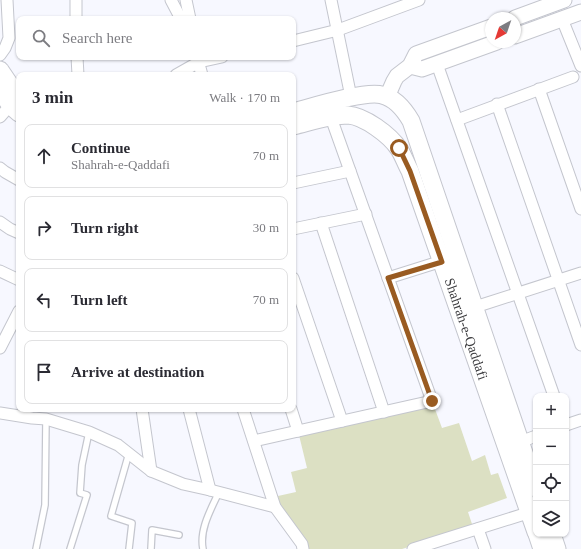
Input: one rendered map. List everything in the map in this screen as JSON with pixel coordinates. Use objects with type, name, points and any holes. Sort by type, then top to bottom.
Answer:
[{"type":"main road","points":[[0,70],[13,106]]},
{"type":"main road","points":[[0,91],[13,106]]},
{"type":"main road","name":"Shahrah-e-Qaddafi","points":[[296,125],[329,111],[351,97],[374,93],[387,96],[402,108],[411,121],[533,479]]},
{"type":"main road","name":"Shahrah-e-Qaddafi","points":[[296,112],[329,111],[349,115],[367,121],[399,148],[410,171],[533,512]]},
{"type":"main road","name":"Shahrah-e-Qaddafi","points":[[538,537],[542,549]]},
{"type":"main road","points":[[553,537],[557,549]]},
{"type":"street","points":[[0,55],[9,38],[7,0]]},
{"type":"street","points":[[76,0],[76,16]]},
{"type":"street","points":[[171,0],[179,16]]},
{"type":"street","points":[[186,0],[189,16]]},
{"type":"street","points":[[331,0],[351,97]]},
{"type":"street","points":[[296,40],[338,30],[419,0]]},
{"type":"street","points":[[521,16],[564,0]]},
{"type":"street","points":[[568,0],[581,66]]},
{"type":"street","points":[[521,34],[572,15]]},
{"type":"street","points":[[387,96],[397,76],[410,66],[416,54],[485,29]]},
{"type":"street","points":[[410,66],[422,69],[485,46]]},
{"type":"street","points":[[77,60],[78,72]]},
{"type":"street","points":[[180,72],[197,60]]},
{"type":"street","points":[[198,60],[201,72]]},
{"type":"street","points":[[437,64],[553,393]]},
{"type":"street","points":[[457,120],[573,77]]},
{"type":"street","points":[[539,89],[581,209]]},
{"type":"street","points":[[497,104],[581,346]]},
{"type":"street","points":[[254,441],[432,401],[329,111]]},
{"type":"street","points":[[0,168],[16,178]]},
{"type":"street","points":[[296,182],[350,171]]},
{"type":"street","points":[[296,228],[366,214]]},
{"type":"street","points":[[0,222],[16,231]]},
{"type":"street","points":[[321,223],[384,412]]},
{"type":"street","points":[[388,278],[442,262]]},
{"type":"street","points":[[0,271],[16,279]]},
{"type":"street","points":[[475,307],[581,273]]},
{"type":"street","points":[[296,287],[342,421]]},
{"type":"street","points":[[0,348],[16,317]]},
{"type":"street","points":[[142,412],[151,471]]},
{"type":"street","points":[[190,412],[215,491]]},
{"type":"street","points":[[244,412],[275,507],[302,544],[303,549]]},
{"type":"street","points":[[292,412],[298,431]]},
{"type":"street","points":[[0,413],[33,414],[89,432],[118,445],[151,471],[183,484],[275,507]]},
{"type":"street","points":[[569,424],[580,422]]},
{"type":"street","points":[[520,442],[533,437]]},
{"type":"street","points":[[413,549],[533,512]]},
{"type":"street","points":[[478,529],[485,549]]},
{"type":"lane","points":[[36,549],[45,505],[46,418]]},
{"type":"lane","points":[[70,549],[87,495],[80,493],[82,466],[89,432]]},
{"type":"lane","points":[[128,453],[111,516],[132,523],[129,549]]},
{"type":"lane","points":[[203,549],[202,542],[205,525],[215,491]]},
{"type":"lane","points":[[151,549],[152,530],[179,535]]},
{"type":"green space","points":[[432,401],[442,428],[459,423],[472,461],[485,455],[491,475],[498,473],[507,498],[468,512],[473,527],[402,549],[308,549],[279,505],[278,496],[296,492],[291,472],[307,468],[298,431]]},
{"type":"route","points":[[399,148],[410,171],[442,262],[388,278],[432,401]]}]
